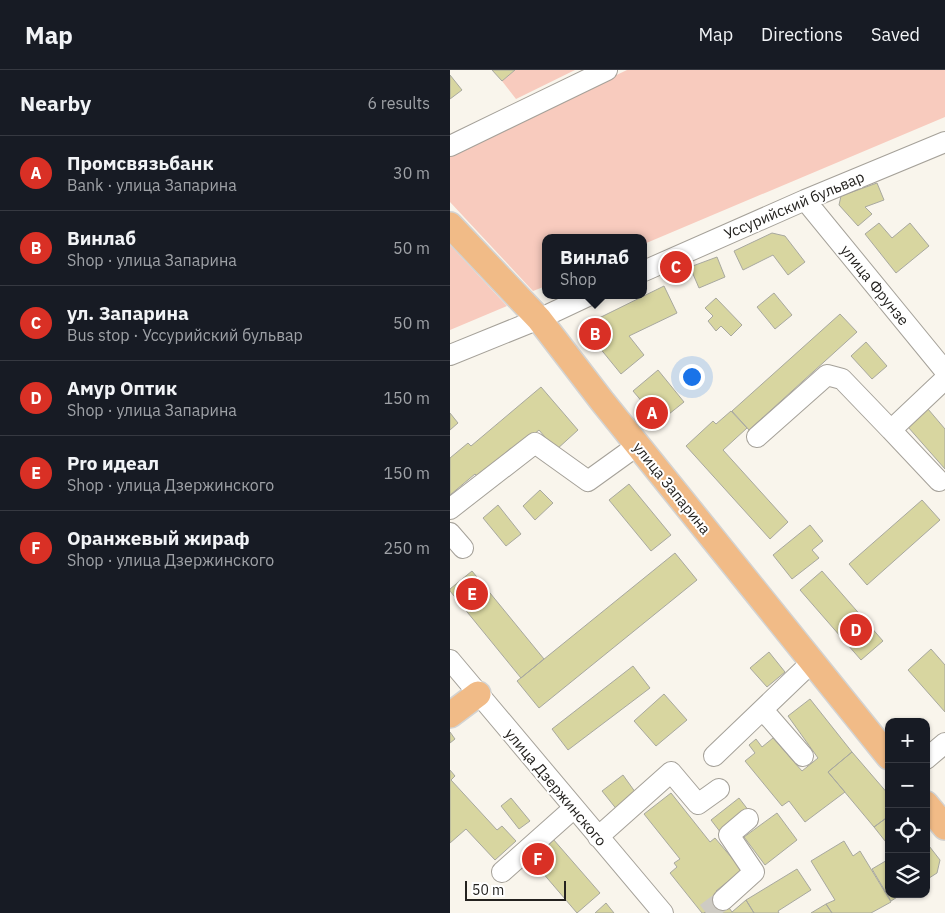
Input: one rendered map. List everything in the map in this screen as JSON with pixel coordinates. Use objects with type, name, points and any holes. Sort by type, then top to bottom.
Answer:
[{"type":"main road","name":"улица Запарина","points":[[450,225],[539,319],[885,752]]},
{"type":"main road","points":[[450,715],[478,694]]},
{"type":"main road","points":[[929,808],[945,827]]},
{"type":"street","points":[[450,146],[607,70]]},
{"type":"street","name":"Уссурийский бульвар","points":[[647,270],[805,200],[945,142]]},
{"type":"street","name":"улица Фрунзе","points":[[805,200],[945,371]]},
{"type":"street","points":[[450,355],[539,319],[582,299]]},
{"type":"street","points":[[757,437],[827,375],[842,379],[939,481]]},
{"type":"street","points":[[891,430],[945,379]]},
{"type":"street","points":[[450,509],[535,443],[588,482],[638,445]]},
{"type":"street","points":[[450,532],[463,548]]},
{"type":"street","name":"улица Дзержинского","points":[[450,660],[663,913]]},
{"type":"street","points":[[714,756],[812,662]]},
{"type":"street","points":[[763,710],[803,756]]},
{"type":"street","points":[[930,756],[945,743]]},
{"type":"street","points":[[598,837],[671,772],[698,804],[719,789]]},
{"type":"street","points":[[502,872],[574,808]]},
{"type":"street","points":[[723,900],[754,872],[729,835],[748,819]]},
{"type":"shaded area","points":[[515,70],[575,70],[516,99],[502,81]]},
{"type":"shaded area","points":[[627,70],[945,70],[945,117],[647,243],[647,234],[542,234],[542,288],[533,291],[450,202],[450,154]]},
{"type":"shaded area","points":[[450,245],[507,306],[450,330]]},
{"type":"building","points":[[492,70],[515,70],[502,81]]},
{"type":"building","points":[[450,75],[462,90],[450,99]]},
{"type":"building","points":[[877,183],[884,200],[865,207],[872,214],[858,226],[839,205],[841,196]]},
{"type":"building","points":[[879,223],[892,238],[910,223],[929,246],[896,273],[865,234]]},
{"type":"building","points":[[772,233],[785,236],[805,262],[788,275],[773,255],[743,270],[734,251]]},
{"type":"building","points":[[717,257],[725,277],[699,288],[690,267]]},
{"type":"building","points":[[664,286],[677,313],[629,336],[644,355],[621,374],[590,336],[595,320],[638,299],[647,299],[647,294]]},
{"type":"building","points":[[774,293],[792,315],[775,329],[757,307]]},
{"type":"building","points":[[716,298],[742,325],[731,336],[721,326],[716,331],[708,321],[713,316],[705,308]]},
{"type":"building","points":[[840,314],[857,332],[749,430],[732,411]]},
{"type":"building","points":[[866,342],[887,366],[872,379],[851,356]]},
{"type":"building","points":[[658,370],[684,402],[659,422],[633,391]]},
{"type":"building","points":[[541,387],[578,430],[556,450],[539,430],[514,451],[511,448],[478,477],[475,474],[450,495],[450,458],[468,443],[471,446]]},
{"type":"building","points":[[928,409],[945,429],[945,469],[908,427]]},
{"type":"building","points":[[731,411],[747,428],[723,450],[788,522],[770,539],[686,446],[713,421],[716,424]]},
{"type":"building","points":[[450,413],[458,423],[450,430]]},
{"type":"building","points":[[629,484],[671,535],[651,551],[609,500]]},
{"type":"building","points":[[540,490],[553,503],[535,520],[523,506]]},
{"type":"building","points":[[922,500],[940,520],[867,585],[849,564]]},
{"type":"building","points":[[498,505],[521,534],[506,546],[483,518]]},
{"type":"building","points":[[810,525],[823,541],[812,550],[819,558],[792,579],[773,555]]},
{"type":"building","points":[[675,553],[697,580],[539,708],[517,681]]},
{"type":"building","points":[[472,571],[544,659],[521,678],[450,591]]},
{"type":"building","points":[[822,571],[883,641],[861,660],[800,590]]},
{"type":"building","points":[[931,649],[945,665],[945,712],[908,670]]},
{"type":"building","points":[[769,652],[785,672],[767,687],[750,668]]},
{"type":"building","points":[[633,666],[650,688],[568,750],[552,729]]},
{"type":"building","points":[[664,694],[687,720],[656,746],[634,721]]},
{"type":"building","points":[[810,699],[852,752],[828,772],[845,792],[805,822],[789,801],[782,806],[745,761],[755,753],[749,745],[756,739],[762,747],[773,738],[802,771],[818,758],[788,716]]},
{"type":"building","points":[[450,732],[455,739],[450,743]]},
{"type":"building","points":[[852,752],[885,790],[885,819],[874,827],[828,772]]},
{"type":"building","points":[[450,770],[455,776],[451,780],[497,830],[502,826],[516,841],[495,860],[466,829],[450,843]]},
{"type":"building","points":[[623,775],[638,796],[618,811],[602,791]]},
{"type":"building","points":[[671,793],[710,842],[715,838],[742,870],[716,891],[722,898],[704,913],[702,913],[670,873],[677,867],[674,863],[680,859],[644,814]]},
{"type":"building","points":[[511,798],[530,821],[519,829],[501,806]]},
{"type":"building","points":[[739,798],[749,811],[721,833],[711,820]]},
{"type":"building","points":[[777,813],[797,840],[765,865],[744,837]]},
{"type":"building","points":[[885,819],[885,841],[874,827]]},
{"type":"building","points":[[553,839],[600,893],[577,913],[530,858]]},
{"type":"building","points":[[844,841],[853,856],[860,851],[885,892],[885,898],[889,898],[891,902],[871,913],[832,913],[826,904],[835,900],[811,861]]},
{"type":"building","points":[[930,847],[940,860],[937,873],[930,877]]},
{"type":"building","points":[[885,861],[885,891],[872,869]]},
{"type":"building","points":[[797,869],[811,890],[778,911],[779,913],[754,913],[746,900]]},
{"type":"building","points":[[722,898],[732,912],[746,900],[754,913],[704,913]]},
{"type":"building","points":[[606,903],[614,913],[595,913]]},
{"type":"building","points":[[826,904],[832,913],[811,913]]},
{"type":"tunnel","points":[[706,913],[723,900]]},
{"type":"place","name":"ул. Запарина","points":[[676,267]]},
{"type":"place","name":"Винлаб","points":[[595,334]]},
{"type":"place","name":"Промсвязьбанк","points":[[652,413]]},
{"type":"place","name":"Pro идеал","points":[[472,594]]},
{"type":"place","name":"Амур Оптик","points":[[856,630]]},
{"type":"place","name":"Оранжевый жираф","points":[[538,859]]}]
